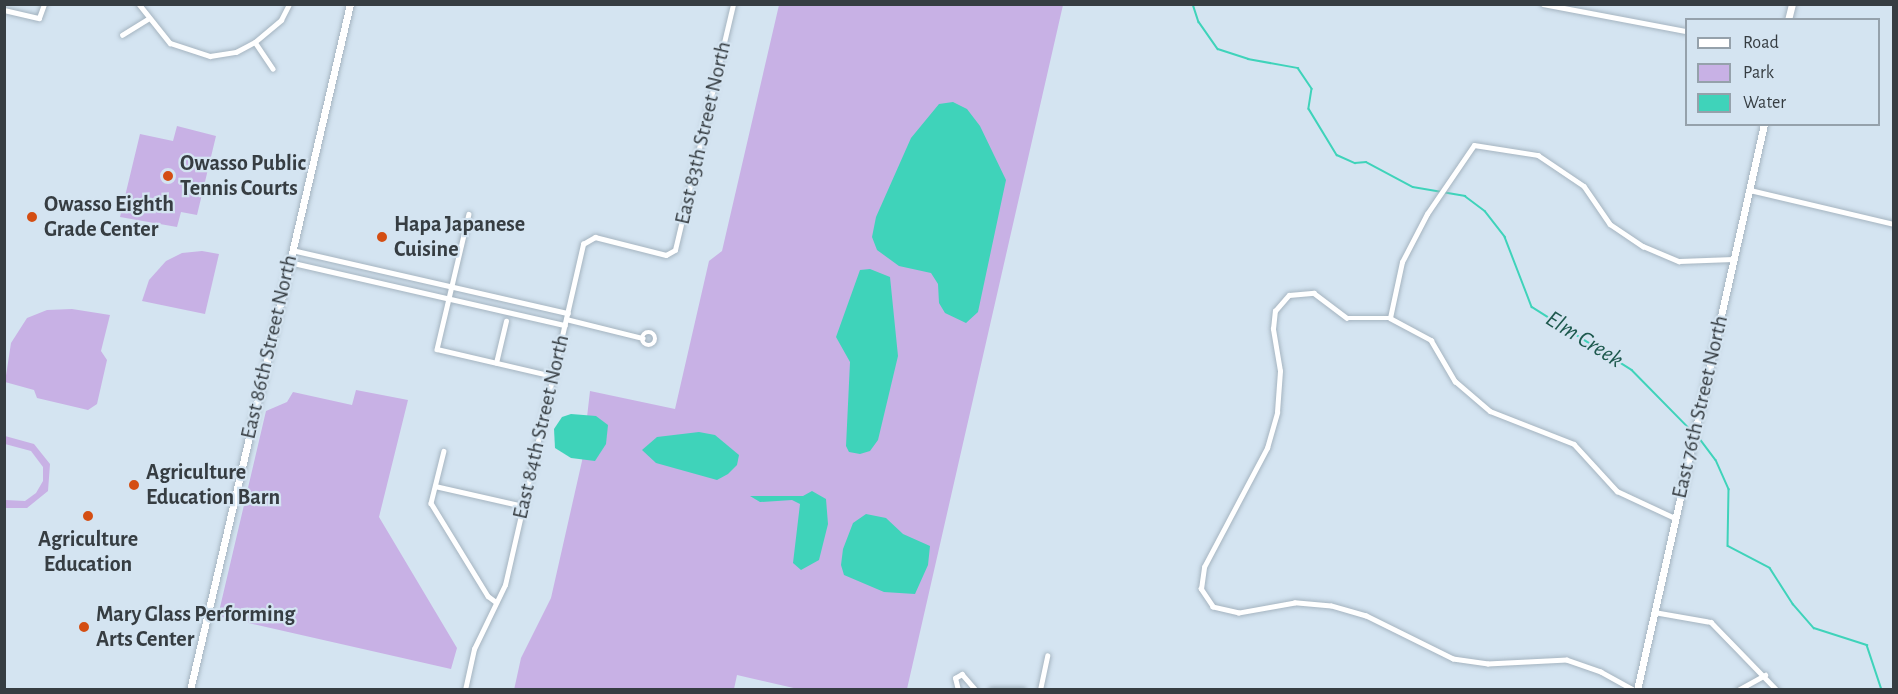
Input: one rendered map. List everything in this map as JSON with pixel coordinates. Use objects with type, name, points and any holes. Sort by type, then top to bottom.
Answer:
[{"type":"main road","name":"East 86th Street North","points":[[190,690],[350,4]]},
{"type":"main road","name":"East 76th Street North","points":[[1635,690],[1764,126]]},
{"type":"street","points":[[4,10],[39,18],[44,4]]},
{"type":"street","points":[[139,4],[148,19],[170,43],[196,54],[224,55],[255,42],[276,25],[289,4]]},
{"type":"street","name":"East 83th Street North","points":[[666,255],[678,244],[733,4]]},
{"type":"street","points":[[1543,4],[1685,31]]},
{"type":"street","points":[[122,35],[148,19]]},
{"type":"street","points":[[255,42],[273,69]]},
{"type":"street","points":[[1390,318],[1402,262],[1427,214],[1474,145],[1538,155],[1584,186],[1610,224],[1643,246],[1679,261],[1733,259]]},
{"type":"street","points":[[1750,190],[1893,224]]},
{"type":"street","points":[[469,214],[437,349],[553,376]]},
{"type":"street","name":"East 84th Street North","points":[[465,690],[474,649],[505,585],[583,244],[590,237],[666,255]]},
{"type":"street","points":[[292,250],[568,313]]},
{"type":"street","points":[[289,262],[643,338]]},
{"type":"street","points":[[1635,690],[1601,672],[1567,660],[1488,664],[1453,659],[1347,610],[1295,603],[1229,613],[1213,607],[1205,597],[1200,583],[1204,567],[1252,478],[1274,427],[1280,371],[1273,320],[1279,304],[1289,295],[1314,293],[1347,318],[1390,318],[1431,340],[1455,381],[1490,411],[1574,444],[1617,491],[1675,518]]},
{"type":"street","points":[[496,363],[506,321]]},
{"type":"street","points":[[444,451],[431,503],[488,596],[496,602]]},
{"type":"street","points":[[435,486],[523,506]]},
{"type":"street","points":[[1654,612],[1712,622],[1777,690]]},
{"type":"street","points":[[1040,690],[1047,656]]},
{"type":"street","points":[[958,690],[955,678],[962,674],[976,690]]},
{"type":"street","points":[[1738,690],[1765,675]]},
{"type":"street","points":[[991,690],[1024,690]]},
{"type":"green space","points":[[779,5],[1063,5],[907,689],[798,689],[737,675],[734,689],[514,690],[521,658],[551,598],[582,461],[590,391],[675,409],[709,261],[722,251]]},
{"type":"green space","name":"Owasso Public Tennis Courts","points":[[177,126],[216,136],[197,215],[181,212],[177,227],[120,217],[140,134],[173,141]]},
{"type":"green space","points":[[202,251],[219,254],[205,314],[142,301],[149,280],[166,261],[182,253]]},
{"type":"green space","points":[[72,309],[110,315],[101,351],[107,360],[97,404],[88,410],[37,398],[34,390],[5,382],[11,343],[27,318],[47,310]]},
{"type":"green space","points":[[356,390],[408,400],[379,517],[457,648],[451,669],[218,616],[266,411],[287,402],[293,392],[352,405]]},
{"type":"green space","points":[[5,436],[34,444],[50,464],[48,491],[27,508],[5,508],[5,500],[25,501],[36,493],[43,481],[43,467],[31,451],[5,444]]},
{"type":"water","points":[[953,102],[967,109],[980,126],[1006,180],[978,312],[966,323],[945,313],[939,303],[938,284],[931,273],[899,266],[877,250],[872,237],[876,217],[911,138],[939,104]]},
{"type":"water","points":[[870,269],[890,277],[898,356],[878,440],[870,451],[860,454],[849,452],[846,446],[850,362],[836,337],[860,270]]},
{"type":"water","points":[[571,414],[596,416],[608,425],[606,444],[595,461],[571,458],[555,448],[554,429],[562,417]]},
{"type":"water","points":[[699,432],[715,435],[739,455],[737,465],[717,480],[656,463],[642,450],[657,437]]},
{"type":"water","points":[[812,491],[826,499],[828,524],[819,560],[801,570],[793,563],[800,504],[792,500],[760,502],[750,496],[803,496]]},
{"type":"water","points":[[866,514],[886,518],[903,534],[930,546],[928,565],[915,594],[884,592],[844,575],[841,565],[843,549],[853,523]]},
{"type":"waterway","name":"Elm Creek","points":[[1193,4],[1199,22],[1218,49],[1248,59],[1298,68],[1312,89],[1309,109],[1337,155],[1355,163],[1366,162],[1413,187],[1465,196],[1485,211],[1505,237],[1532,307],[1632,370],[1693,432]]},
{"type":"waterway","name":"Elm Creek","points":[[1697,435],[1716,460],[1729,489],[1728,546],[1770,568],[1793,604],[1814,628],[1867,645],[1882,690]]},
{"type":"place","name":"Owasso Public Tennis Courts","points":[[168,176]]},
{"type":"place","name":"Owasso Eighth Grade Center","points":[[32,217]]},
{"type":"place","name":"Hapa Japanese Cuisine","points":[[382,237]]},
{"type":"place","name":"Agriculture Education Barn","points":[[134,485]]},
{"type":"place","name":"Agriculture Education","points":[[88,516]]},
{"type":"place","name":"Mary Glass Performing Arts Center","points":[[84,627]]}]
